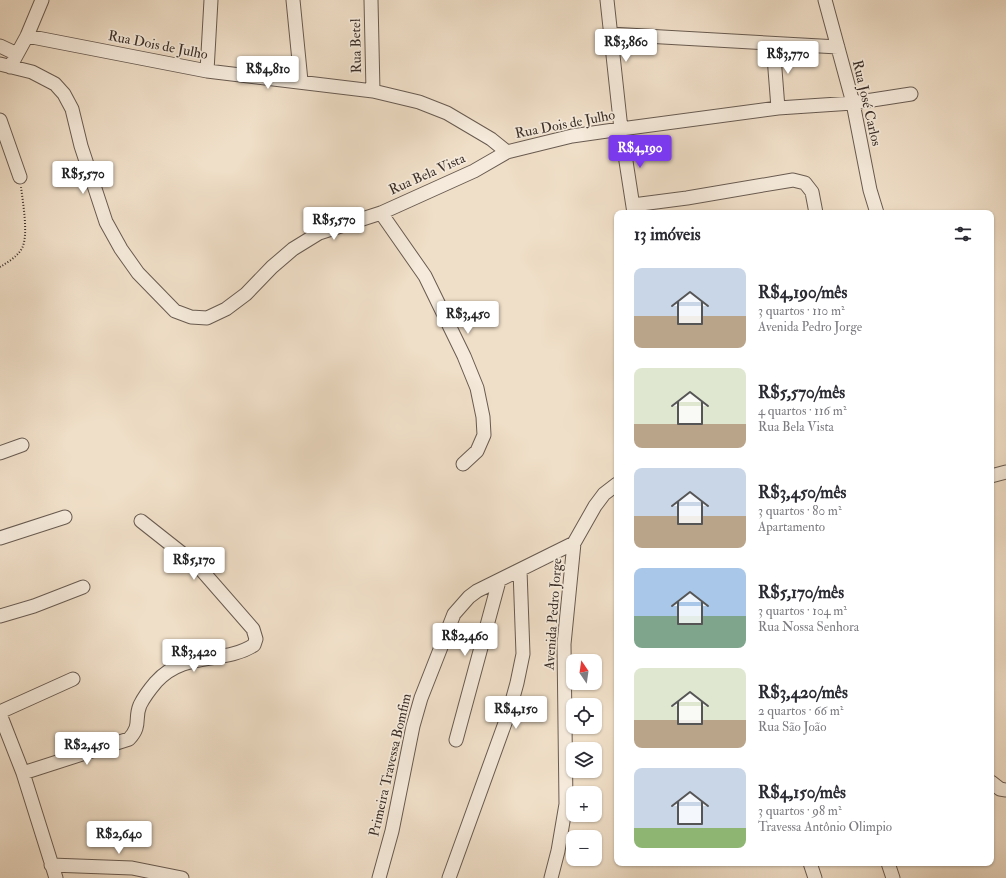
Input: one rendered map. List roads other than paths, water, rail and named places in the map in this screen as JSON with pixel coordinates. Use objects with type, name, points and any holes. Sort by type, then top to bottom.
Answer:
[{"type":"street","points":[[5,66],[17,54],[27,36],[42,0]]},
{"type":"street","points":[[207,71],[211,0]]},
{"type":"street","points":[[293,0],[301,81]]},
{"type":"street","name":"Rua Betel","points":[[371,0],[373,91]]},
{"type":"street","points":[[607,0],[621,128],[633,209],[793,180],[805,183],[812,192],[815,210]]},
{"type":"street","name":"Rua José Carlos","points":[[825,0],[853,103],[870,190],[876,210]]},
{"type":"street","points":[[610,34],[838,47]]},
{"type":"street","name":"Rua Dois de Julho","points":[[27,36],[207,71],[301,81],[373,91],[419,102],[447,113],[491,139],[507,152],[572,136],[621,128],[778,108],[853,103],[911,94]]},
{"type":"street","points":[[773,44],[778,108]]},
{"type":"street","points":[[0,46],[17,54]]},
{"type":"street","name":"Rua Bela Vista","points":[[5,66],[32,72],[55,84],[64,94],[72,109],[81,146],[106,222],[121,249],[138,273],[174,311],[191,317],[206,318],[226,309],[246,294],[272,267],[293,249],[319,233],[381,212],[474,171],[507,152]]},
{"type":"street","points":[[0,120],[20,177]]},
{"type":"street","points":[[381,212],[425,276],[464,356],[477,388],[484,417],[484,435],[478,451],[463,464]]},
{"type":"street","points":[[0,453],[22,445]]},
{"type":"street","points":[[994,475],[1006,472]]},
{"type":"street","points":[[574,543],[604,494],[614,486]]},
{"type":"street","points":[[0,538],[66,517]]},
{"type":"street","points":[[23,773],[129,739],[135,733],[138,726],[140,706],[156,682],[166,672],[188,662],[248,650],[254,645],[256,639],[253,629],[198,566],[141,521]]},
{"type":"street","name":"Primeira Travessa Bomfim","points":[[379,878],[393,824],[413,726],[421,698],[454,614],[469,597],[477,591],[574,543]]},
{"type":"street","name":"Avenida Pedro Jorge","points":[[551,878],[558,851],[566,804],[564,644],[574,543]]},
{"type":"street","points":[[449,878],[518,683],[523,654],[520,570]]},
{"type":"street","points":[[456,740],[499,581]]},
{"type":"street","points":[[0,616],[34,606],[83,587]]},
{"type":"street","points":[[56,878],[23,773],[0,713],[73,679]]},
{"type":"street","points":[[51,865],[182,878]]},
{"type":"street","points":[[811,866],[815,878]]},
{"type":"street","points":[[889,866],[893,878]]}]
